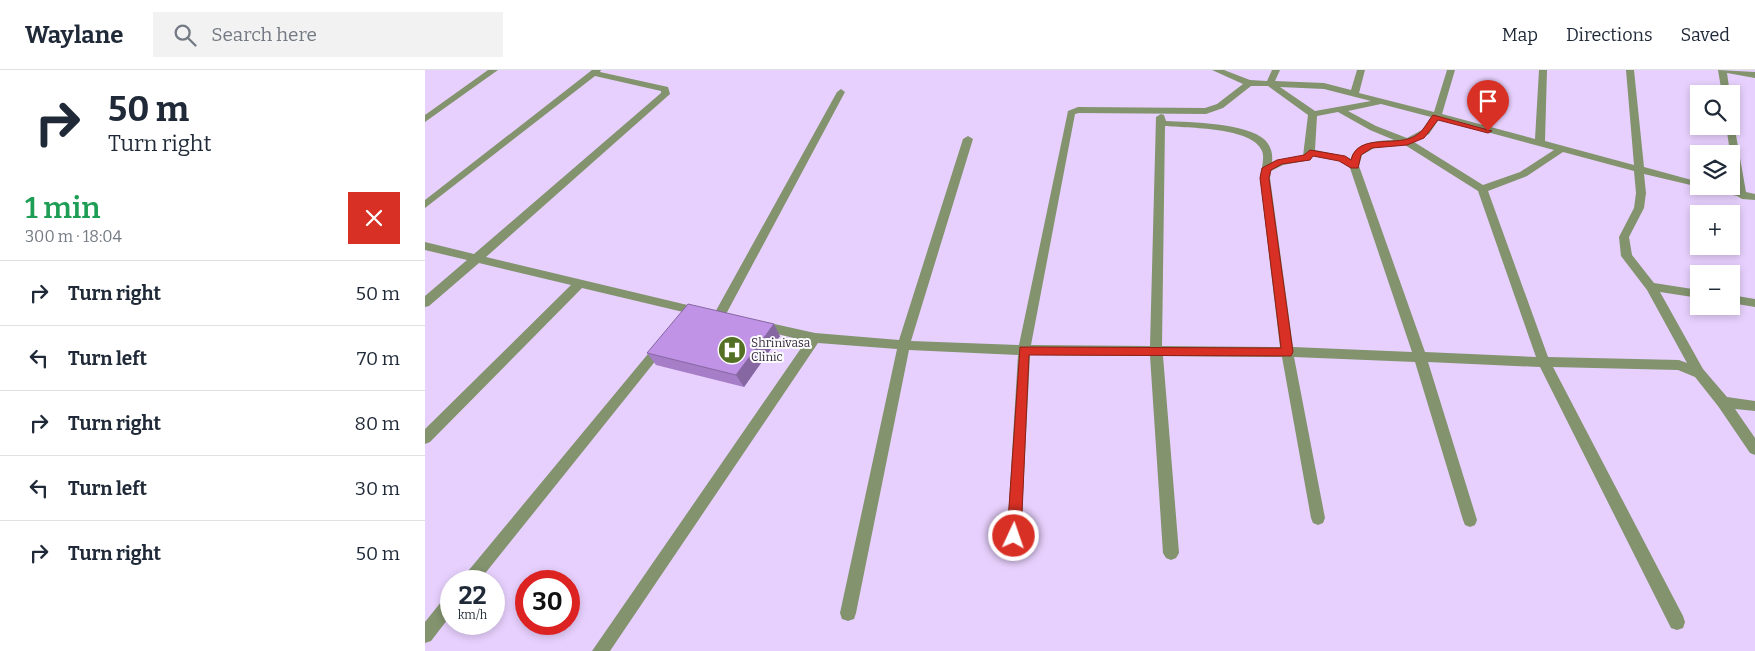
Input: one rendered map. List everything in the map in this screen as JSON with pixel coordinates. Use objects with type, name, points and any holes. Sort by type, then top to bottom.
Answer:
[{"type":"street","points":[[425,119],[494,70]]},
{"type":"street","points":[[1216,70],[1249,83],[1324,86],[1560,150],[1690,183]]},
{"type":"street","points":[[1270,84],[1276,70]]},
{"type":"street","points":[[1354,95],[1361,70]]},
{"type":"street","points":[[1451,70],[1445,98],[1436,117],[1421,137],[1407,142],[1370,146],[1357,154],[1354,166],[1420,357],[1470,520]]},
{"type":"street","points":[[1540,144],[1543,70]]},
{"type":"street","points":[[1630,70],[1637,170],[1641,193],[1639,208],[1624,237],[1627,256],[1651,287],[1699,373],[1723,402],[1755,450]]},
{"type":"street","points":[[1725,85],[1724,70],[1755,75]]},
{"type":"street","points":[[425,205],[596,72],[665,89],[666,94],[425,303]]},
{"type":"street","points":[[1014,536],[1023,350],[1071,113],[1078,110],[1206,111],[1220,106],[1249,83]]},
{"type":"street","points":[[1270,84],[1313,114],[1382,102]]},
{"type":"street","points":[[425,246],[724,317],[841,92]]},
{"type":"street","points":[[1161,110],[1156,352],[1171,553]]},
{"type":"street","points":[[1340,110],[1373,128],[1407,142],[1482,188],[1544,362],[1677,622]]},
{"type":"street","points":[[1267,168],[1280,162],[1307,158],[1310,152],[1313,114]]},
{"type":"street","points":[[1161,123],[1247,133],[1261,141],[1267,151],[1265,178],[1287,352],[1318,518]]},
{"type":"street","points":[[1732,135],[1742,196]]},
{"type":"street","points":[[848,613],[904,345],[968,139]]},
{"type":"street","points":[[1482,188],[1507,182],[1524,175],[1544,164],[1560,150]]},
{"type":"street","points":[[1310,152],[1342,158],[1354,166]]},
{"type":"street","points":[[1738,195],[1755,197]]},
{"type":"street","points":[[425,438],[579,284]]},
{"type":"street","points":[[1651,287],[1690,293]]},
{"type":"street","points":[[1740,300],[1755,303]]},
{"type":"street","points":[[478,570],[692,310]]},
{"type":"street","points":[[748,323],[815,338],[904,345],[1023,350],[1287,352],[1679,365],[1699,373]]},
{"type":"street","points":[[599,651],[815,338]]},
{"type":"street","points":[[1723,402],[1755,406]]},
{"type":"street","points":[[425,635],[440,617]]},
{"type":"building","points":[[688,304],[774,324],[736,375],[647,353]]},
{"type":"place","name":"Shrinivasa Clinic","points":[[732,350]]},
{"type":"route","points":[[1014,536],[1023,350],[1287,352],[1265,178],[1267,168],[1280,162],[1307,158],[1310,152],[1342,158],[1354,166],[1357,154],[1370,146],[1407,142],[1421,137],[1436,117],[1488,131]]}]
